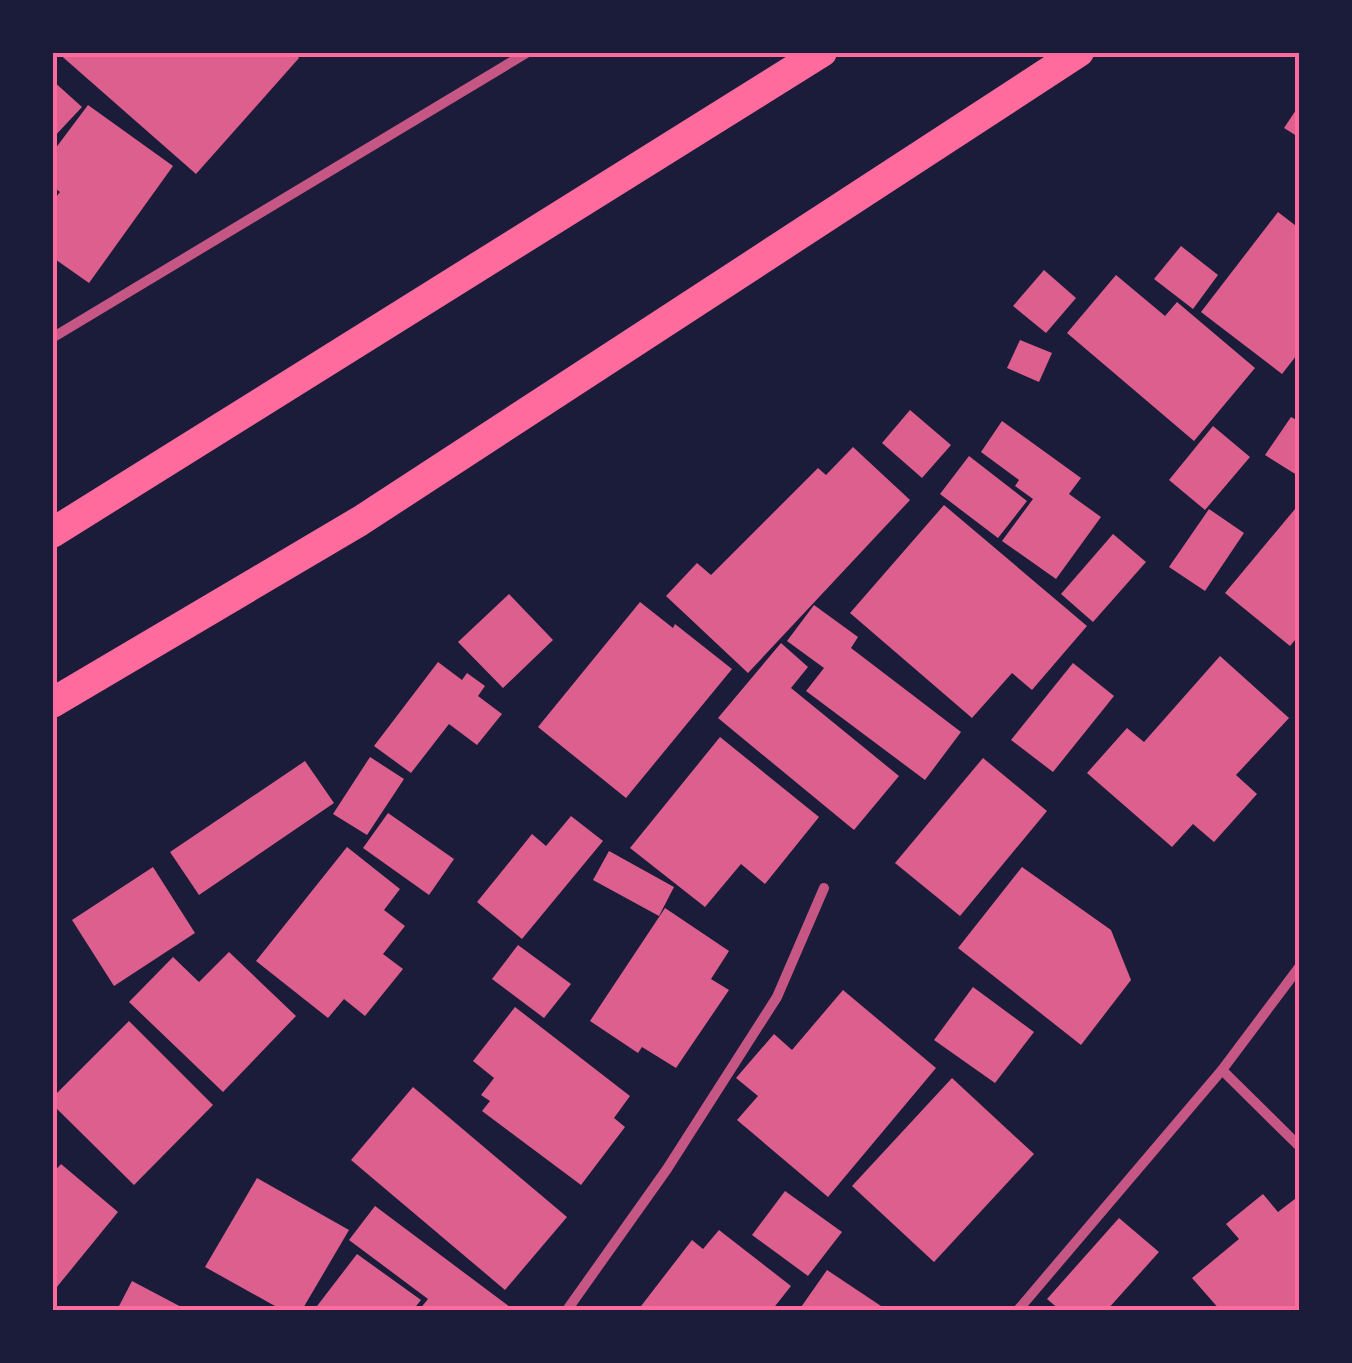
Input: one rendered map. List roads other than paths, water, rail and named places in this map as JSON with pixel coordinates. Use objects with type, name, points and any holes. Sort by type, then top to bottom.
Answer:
[{"type":"highway","points":[[52,533],[822,52]]},
{"type":"highway","points":[[52,703],[360,521],[1080,52]]},
{"type":"street","points":[[52,338],[528,52]]},
{"type":"street","points":[[566,1310],[667,1169],[777,997],[824,888]]},
{"type":"street","points":[[1018,1310],[1222,1070],[1300,966]]},
{"type":"street","points":[[1222,1070],[1300,1147]]}]
